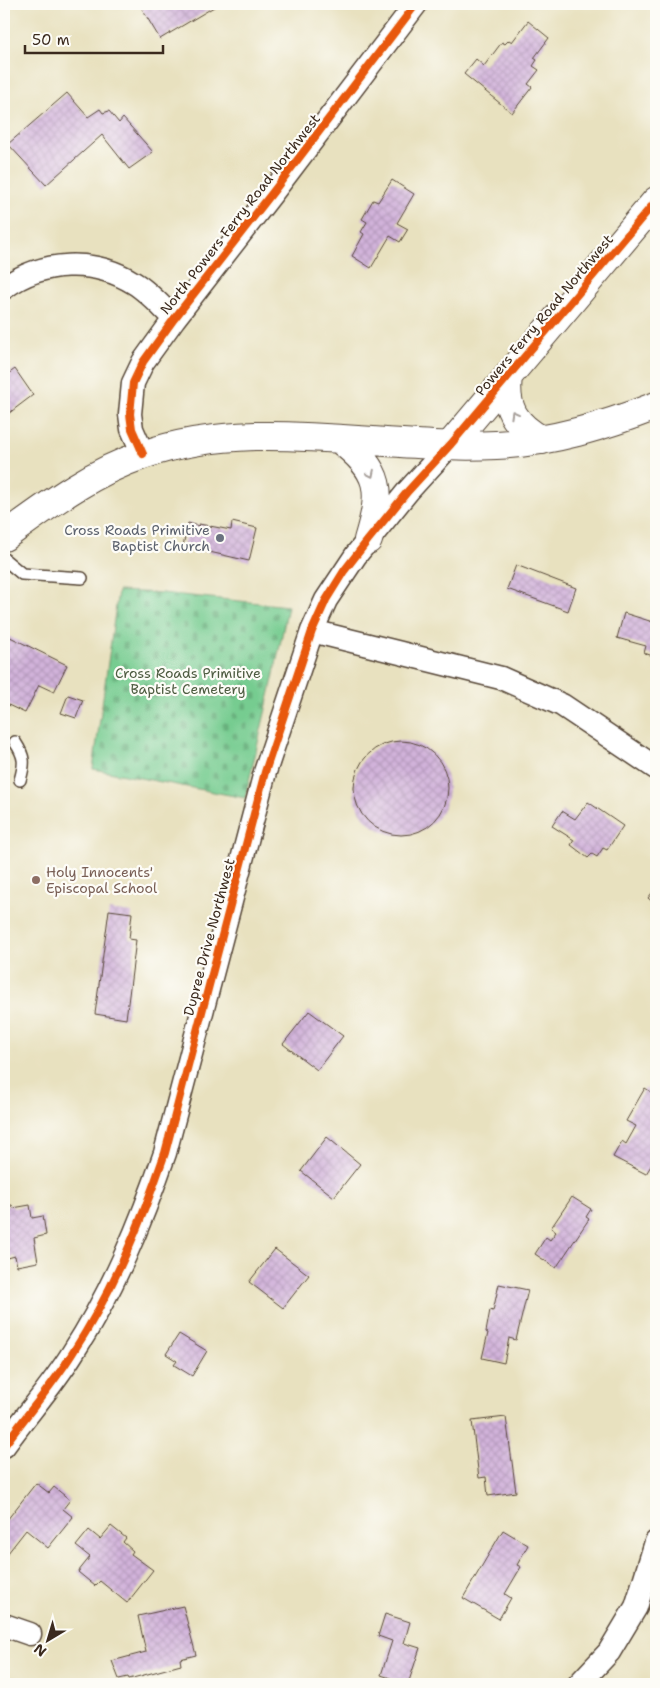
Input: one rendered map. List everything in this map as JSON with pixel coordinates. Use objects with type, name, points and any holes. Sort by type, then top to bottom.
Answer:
[{"type":"street","name":"North Powers Ferry Road Northwest","points":[[143,454],[132,429],[130,414],[133,383],[143,362],[416,4]]},
{"type":"street","name":"Powers Ferry Road Northwest","points":[[451,444],[656,201]]},
{"type":"street","points":[[4,288],[39,270],[68,265],[93,266],[116,273],[136,284],[174,319]]},
{"type":"street","points":[[508,376],[507,396],[513,415],[519,424],[542,440]]},
{"type":"street","points":[[4,537],[86,480],[143,454],[205,440],[232,436],[261,436],[495,445],[542,440],[596,428],[656,406]]},
{"type":"street","points":[[339,439],[361,457],[374,477],[378,504],[368,540]]},
{"type":"street","name":"Dupree Drive Northwest","points":[[4,1446],[72,1354],[105,1299],[134,1238],[150,1197],[165,1153],[265,772],[312,631],[334,586],[368,540],[408,491],[451,444]]},
{"type":"street","points":[[312,631],[501,678],[562,705],[656,768]]},
{"type":"street","points":[[579,1684],[609,1652],[636,1607],[656,1542]]},
{"type":"street","points":[[4,1625],[30,1634]]},
{"type":"lane","points":[[4,558],[22,574],[82,578]]},
{"type":"lane","points":[[15,742],[23,753],[24,766],[20,780]]},
{"type":"green space","name":"Cross Roads Primitive Baptist Cemetery","points":[[118,591],[162,593],[288,606],[245,798],[93,769]]},
{"type":"building","points":[[151,4],[219,4],[160,39],[142,9]]},
{"type":"building","points":[[528,21],[549,38],[534,58],[537,60],[533,66],[539,70],[528,84],[532,87],[512,113],[464,74],[476,59],[484,66],[502,42],[505,44],[509,40],[512,42]]},
{"type":"building","points":[[67,93],[88,117],[100,109],[103,113],[109,111],[119,123],[123,118],[153,152],[129,169],[102,135],[46,185],[8,144]]},
{"type":"building","points":[[392,180],[414,194],[397,223],[408,229],[400,242],[390,236],[371,268],[352,256],[364,234],[361,232],[367,222],[362,219],[373,200],[378,202]]},
{"type":"building","points":[[15,369],[33,395],[4,417],[4,377]]},
{"type":"building","name":"Cross Roads Primitive Baptist Church","points":[[232,522],[257,528],[249,561],[183,546],[188,523],[231,530]]},
{"type":"building","points":[[516,565],[576,588],[568,611],[507,589]]},
{"type":"building","points":[[624,613],[656,623],[656,657],[644,653],[646,646],[617,638]]},
{"type":"building","points":[[6,635],[67,665],[54,692],[39,685],[25,713],[4,703],[4,687],[8,678],[4,675],[4,640]]},
{"type":"building","points":[[68,695],[83,700],[76,718],[61,713]]},
{"type":"building","points":[[392,741],[410,741],[435,754],[445,770],[448,788],[445,806],[435,822],[410,835],[392,835],[367,822],[354,797],[354,779],[367,754]]},
{"type":"building","points":[[588,802],[623,826],[607,850],[603,848],[597,857],[592,854],[588,858],[571,845],[574,840],[552,826],[562,811],[575,819]]},
{"type":"building","points":[[656,888],[656,905],[648,898]]},
{"type":"building","points":[[109,910],[132,913],[129,939],[136,940],[126,1019],[95,1014]]},
{"type":"building","points":[[309,1011],[343,1036],[317,1070],[283,1044]]},
{"type":"building","points":[[645,1088],[656,1095],[656,1150],[652,1157],[655,1159],[646,1174],[613,1157],[622,1141],[626,1144],[636,1126],[626,1121]]},
{"type":"building","points":[[327,1137],[360,1164],[334,1197],[301,1171]]},
{"type":"building","points":[[572,1197],[591,1209],[586,1217],[589,1219],[556,1268],[535,1254],[546,1237],[550,1240],[556,1232],[551,1228]]},
{"type":"building","points":[[12,1205],[13,1208],[30,1205],[32,1218],[43,1216],[46,1235],[34,1238],[38,1262],[17,1266],[15,1256],[4,1259],[4,1206]]},
{"type":"building","points":[[275,1249],[309,1275],[283,1308],[249,1282]]},
{"type":"building","points":[[499,1284],[528,1290],[516,1340],[509,1338],[504,1363],[482,1358],[488,1333],[486,1332],[490,1310],[493,1311]]},
{"type":"building","points":[[179,1334],[207,1351],[192,1376],[174,1365],[177,1361],[166,1354]]},
{"type":"building","points":[[506,1417],[516,1492],[488,1496],[486,1477],[479,1478],[472,1421]]},
{"type":"building","points":[[36,1483],[49,1493],[54,1487],[70,1500],[63,1509],[73,1517],[48,1548],[26,1530],[4,1558],[4,1517],[7,1520]]},
{"type":"building","points":[[111,1526],[126,1538],[123,1542],[133,1551],[131,1554],[153,1570],[127,1603],[100,1581],[95,1586],[78,1572],[90,1557],[76,1546],[89,1530],[100,1539]]},
{"type":"building","points":[[503,1530],[528,1545],[517,1565],[521,1567],[505,1594],[511,1598],[499,1619],[463,1598]]},
{"type":"building","points":[[183,1606],[196,1655],[180,1659],[181,1665],[129,1679],[128,1677],[119,1679],[112,1661],[146,1652],[138,1616]]},
{"type":"building","points":[[385,1614],[410,1622],[404,1643],[420,1648],[408,1684],[381,1675],[392,1641],[378,1636]]},
{"type":"cycle path","points":[[143,454],[132,429],[130,414],[133,383],[143,362],[416,4]]},
{"type":"cycle path","points":[[4,1446],[56,1378],[87,1330],[125,1256],[146,1205],[165,1153],[265,772],[312,631],[326,600],[344,571],[408,491],[451,444],[656,201]]},
{"type":"place","name":"Cross Roads Primitive Baptist Church","points":[[220,538]]},
{"type":"place","name":"Holy Innocents' Episcopal School","points":[[36,880]]}]
